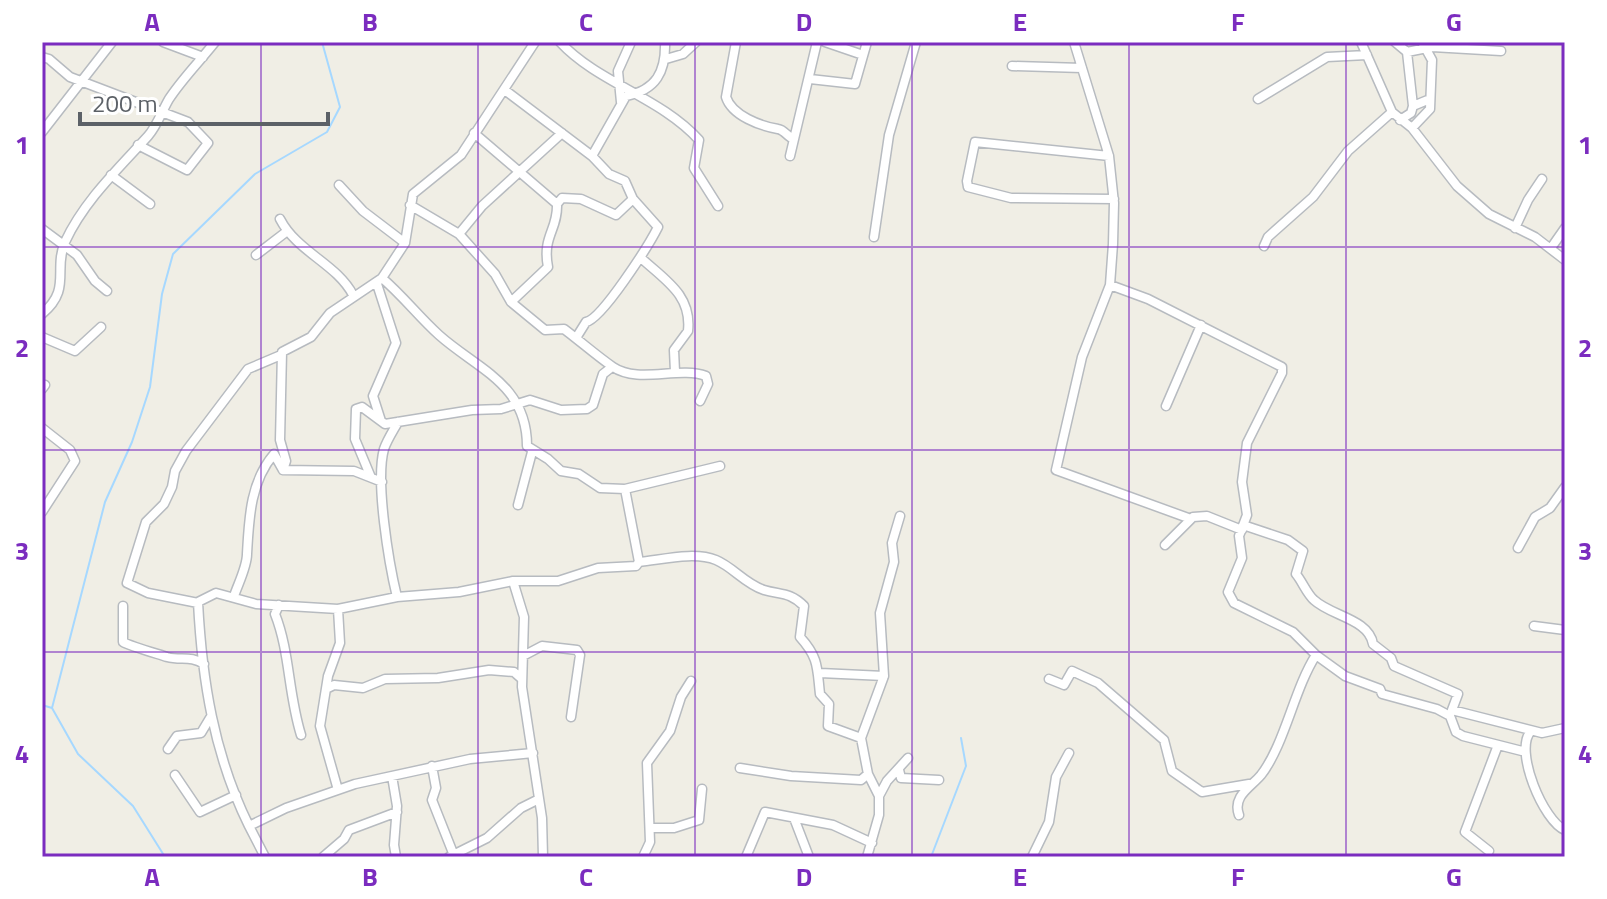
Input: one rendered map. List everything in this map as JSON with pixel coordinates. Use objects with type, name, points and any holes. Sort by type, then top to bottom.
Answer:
[{"type":"street","points":[[42,132],[112,42]]},
{"type":"street","points":[[163,42],[203,57]]},
{"type":"street","points":[[42,314],[52,306],[62,288],[64,245],[111,175],[150,135],[161,114],[215,42]]},
{"type":"street","points":[[535,42],[506,91],[461,155],[451,167],[418,187],[410,205],[405,243],[380,281],[353,295],[330,313],[317,332],[281,355],[248,369],[186,451],[175,471],[164,504],[150,515],[135,549],[127,583],[148,593],[198,603],[216,593],[256,604],[338,609],[397,597],[459,592],[513,581],[558,581],[598,568],[636,566],[639,562],[690,557],[716,560],[740,579],[767,591],[786,592],[804,606],[800,637],[814,653],[820,673],[820,694],[829,704],[828,726],[861,738]]},
{"type":"street","points":[[560,42],[662,107],[699,140],[694,168],[718,206]]},
{"type":"street","points":[[621,102],[620,64],[631,42]]},
{"type":"street","points":[[592,156],[626,96],[638,94],[657,81],[666,59],[665,42]]},
{"type":"street","points":[[666,59],[683,54],[696,42]]},
{"type":"street","points":[[736,42],[726,97],[728,105],[770,130],[784,131],[794,139]]},
{"type":"street","points":[[790,156],[817,42]]},
{"type":"street","points":[[825,42],[863,55]]},
{"type":"street","points":[[810,79],[855,84],[867,42]]},
{"type":"street","points":[[874,237],[889,135],[916,42]]},
{"type":"street","points":[[1074,42],[1109,156],[1114,199],[1110,285],[1082,357],[1056,470],[1191,519],[1207,516],[1288,540],[1303,551],[1296,574],[1313,600],[1358,624],[1372,636],[1373,644],[1391,658],[1394,666],[1458,694],[1452,710],[1531,731],[1562,730]]},
{"type":"street","points":[[1361,42],[1392,112],[1412,128],[1457,186],[1489,214],[1551,248],[1565,260]]},
{"type":"street","points":[[1395,42],[1407,52],[1413,106],[1411,113],[1400,120]]},
{"type":"street","points":[[1407,52],[1427,45],[1501,51]]},
{"type":"street","points":[[1412,128],[1430,109],[1432,60],[1427,45]]},
{"type":"street","points":[[1258,99],[1327,57],[1367,55]]},
{"type":"street","points":[[42,57],[49,59],[70,77],[188,122],[208,143],[187,170],[138,145]]},
{"type":"street","points":[[1012,66],[1082,68]]},
{"type":"street","points":[[506,91],[592,156],[609,174],[625,181],[633,199],[658,227],[614,296],[593,321],[586,322],[576,338]]},
{"type":"street","points":[[1413,106],[1430,99]]},
{"type":"street","points":[[1264,246],[1268,237],[1330,177],[1348,151],[1392,112]]},
{"type":"street","points":[[474,133],[557,204]]},
{"type":"street","points":[[459,234],[518,172],[562,133]]},
{"type":"street","points":[[1109,156],[975,142],[967,181],[968,187],[1011,198],[1114,199]]},
{"type":"street","points":[[111,175],[150,204]]},
{"type":"street","points":[[1515,228],[1542,179]]},
{"type":"street","points":[[339,185],[363,211],[405,243]]},
{"type":"street","points":[[511,302],[548,267],[544,248],[554,226],[557,204],[562,198],[581,199],[616,215],[633,199]]},
{"type":"street","points":[[410,205],[459,234],[495,274],[511,302],[545,330],[564,329],[612,367],[631,372],[706,376],[708,384],[700,401]]},
{"type":"street","points":[[280,219],[286,232],[345,279],[353,295]]},
{"type":"street","points":[[1551,248],[1565,228]]},
{"type":"street","points":[[42,229],[77,255],[95,281],[107,291]]},
{"type":"street","points":[[256,255],[286,232]]},
{"type":"street","points":[[641,258],[681,294],[686,304],[688,331],[674,350],[675,372]]},
{"type":"street","points":[[380,281],[438,334],[493,373],[509,395],[532,452],[518,505]]},
{"type":"street","points":[[380,281],[396,343],[373,396],[381,422]]},
{"type":"street","points":[[1110,285],[1201,325],[1282,367],[1282,373],[1247,443],[1242,482],[1247,515],[1242,528],[1241,564],[1228,592],[1234,603],[1293,632],[1316,655],[1345,676],[1380,689],[1382,694],[1437,709],[1450,716],[1456,732],[1463,736],[1522,751]]},
{"type":"street","points":[[1166,406],[1201,325]]},
{"type":"street","points":[[42,337],[75,351],[101,327]]},
{"type":"street","points":[[281,355],[280,440],[286,461],[283,470]]},
{"type":"street","points":[[370,475],[355,439],[356,409],[362,407],[381,422],[398,422],[472,410],[501,409],[530,400],[561,410],[587,409],[593,405],[603,374],[612,367]]},
{"type":"street","points":[[501,409],[509,395]]},
{"type":"street","points":[[397,597],[390,568],[382,482],[383,451],[398,422]]},
{"type":"street","points":[[42,428],[70,450],[75,461],[42,512]]},
{"type":"street","points":[[532,452],[548,459],[561,471],[579,474],[600,488],[625,489],[720,466]]},
{"type":"street","points":[[234,596],[248,557],[247,529],[261,469],[274,454],[283,470]]},
{"type":"street","points":[[354,471],[362,455]]},
{"type":"street","points":[[283,470],[354,471],[382,482]]},
{"type":"street","points":[[1518,548],[1535,517],[1550,508],[1565,487]]},
{"type":"street","points":[[625,489],[639,562]]},
{"type":"street","points":[[879,796],[868,774],[861,738],[884,676],[880,613],[894,562],[892,543],[900,516]]},
{"type":"street","points":[[1165,545],[1191,519]]},
{"type":"street","points":[[513,581],[524,617],[522,679],[525,721],[533,753],[543,857]]},
{"type":"street","points":[[198,603],[210,718],[236,795],[265,857]]},
{"type":"street","points":[[279,605],[275,614],[285,640],[290,700],[301,735]]},
{"type":"street","points":[[123,606],[123,642],[131,647],[152,649],[169,658],[193,657],[204,664]]},
{"type":"street","points":[[338,609],[340,643],[328,676],[320,726],[338,790]]},
{"type":"street","points":[[1534,626],[1565,630]]},
{"type":"street","points":[[523,656],[542,646],[577,650],[580,655],[571,717]]},
{"type":"street","points":[[1239,815],[1237,808],[1242,793],[1268,762],[1316,655]]},
{"type":"street","points":[[328,688],[334,685],[363,688],[385,679],[438,678],[489,670],[514,672],[522,679]]},
{"type":"street","points":[[1049,679],[1064,685],[1072,671],[1098,683],[1166,743],[1172,771],[1202,792],[1250,784]]},
{"type":"street","points":[[820,673],[884,676]]},
{"type":"street","points":[[643,857],[650,842],[647,763],[670,731],[681,697],[691,681]]},
{"type":"street","points":[[168,749],[177,736],[201,733],[210,718]]},
{"type":"street","points":[[1531,731],[1524,738],[1522,751],[1545,807],[1555,824],[1565,830]]},
{"type":"street","points":[[1489,851],[1465,832],[1498,745]]},
{"type":"street","points":[[249,826],[286,808],[392,776],[432,766],[533,753]]},
{"type":"street","points":[[1032,857],[1049,822],[1056,777],[1069,753]]},
{"type":"street","points":[[867,857],[879,796],[887,781],[908,758]]},
{"type":"street","points":[[432,766],[436,788],[432,800],[451,855],[487,838],[521,808],[539,799]]},
{"type":"street","points":[[740,768],[791,776],[861,780],[868,774]]},
{"type":"street","points":[[899,770],[901,778],[939,780]]},
{"type":"street","points":[[175,775],[200,812],[236,795]]},
{"type":"street","points":[[392,776],[397,812],[396,857]]},
{"type":"street","points":[[650,828],[674,828],[699,820],[702,789]]},
{"type":"street","points":[[323,857],[344,839],[349,830],[397,812]]},
{"type":"street","points":[[746,857],[761,815],[776,812],[833,825],[868,838],[872,843]]},
{"type":"street","points":[[794,818],[809,857]]},
{"type":"waterway","points":[[52,708],[105,502],[132,442],[150,387],[162,294],[173,254],[255,174],[327,132],[340,107],[322,42]]},
{"type":"waterway","points":[[42,705],[52,708],[78,754],[133,806],[165,857]]},
{"type":"waterway","points":[[931,857],[966,766],[961,738]]}]
